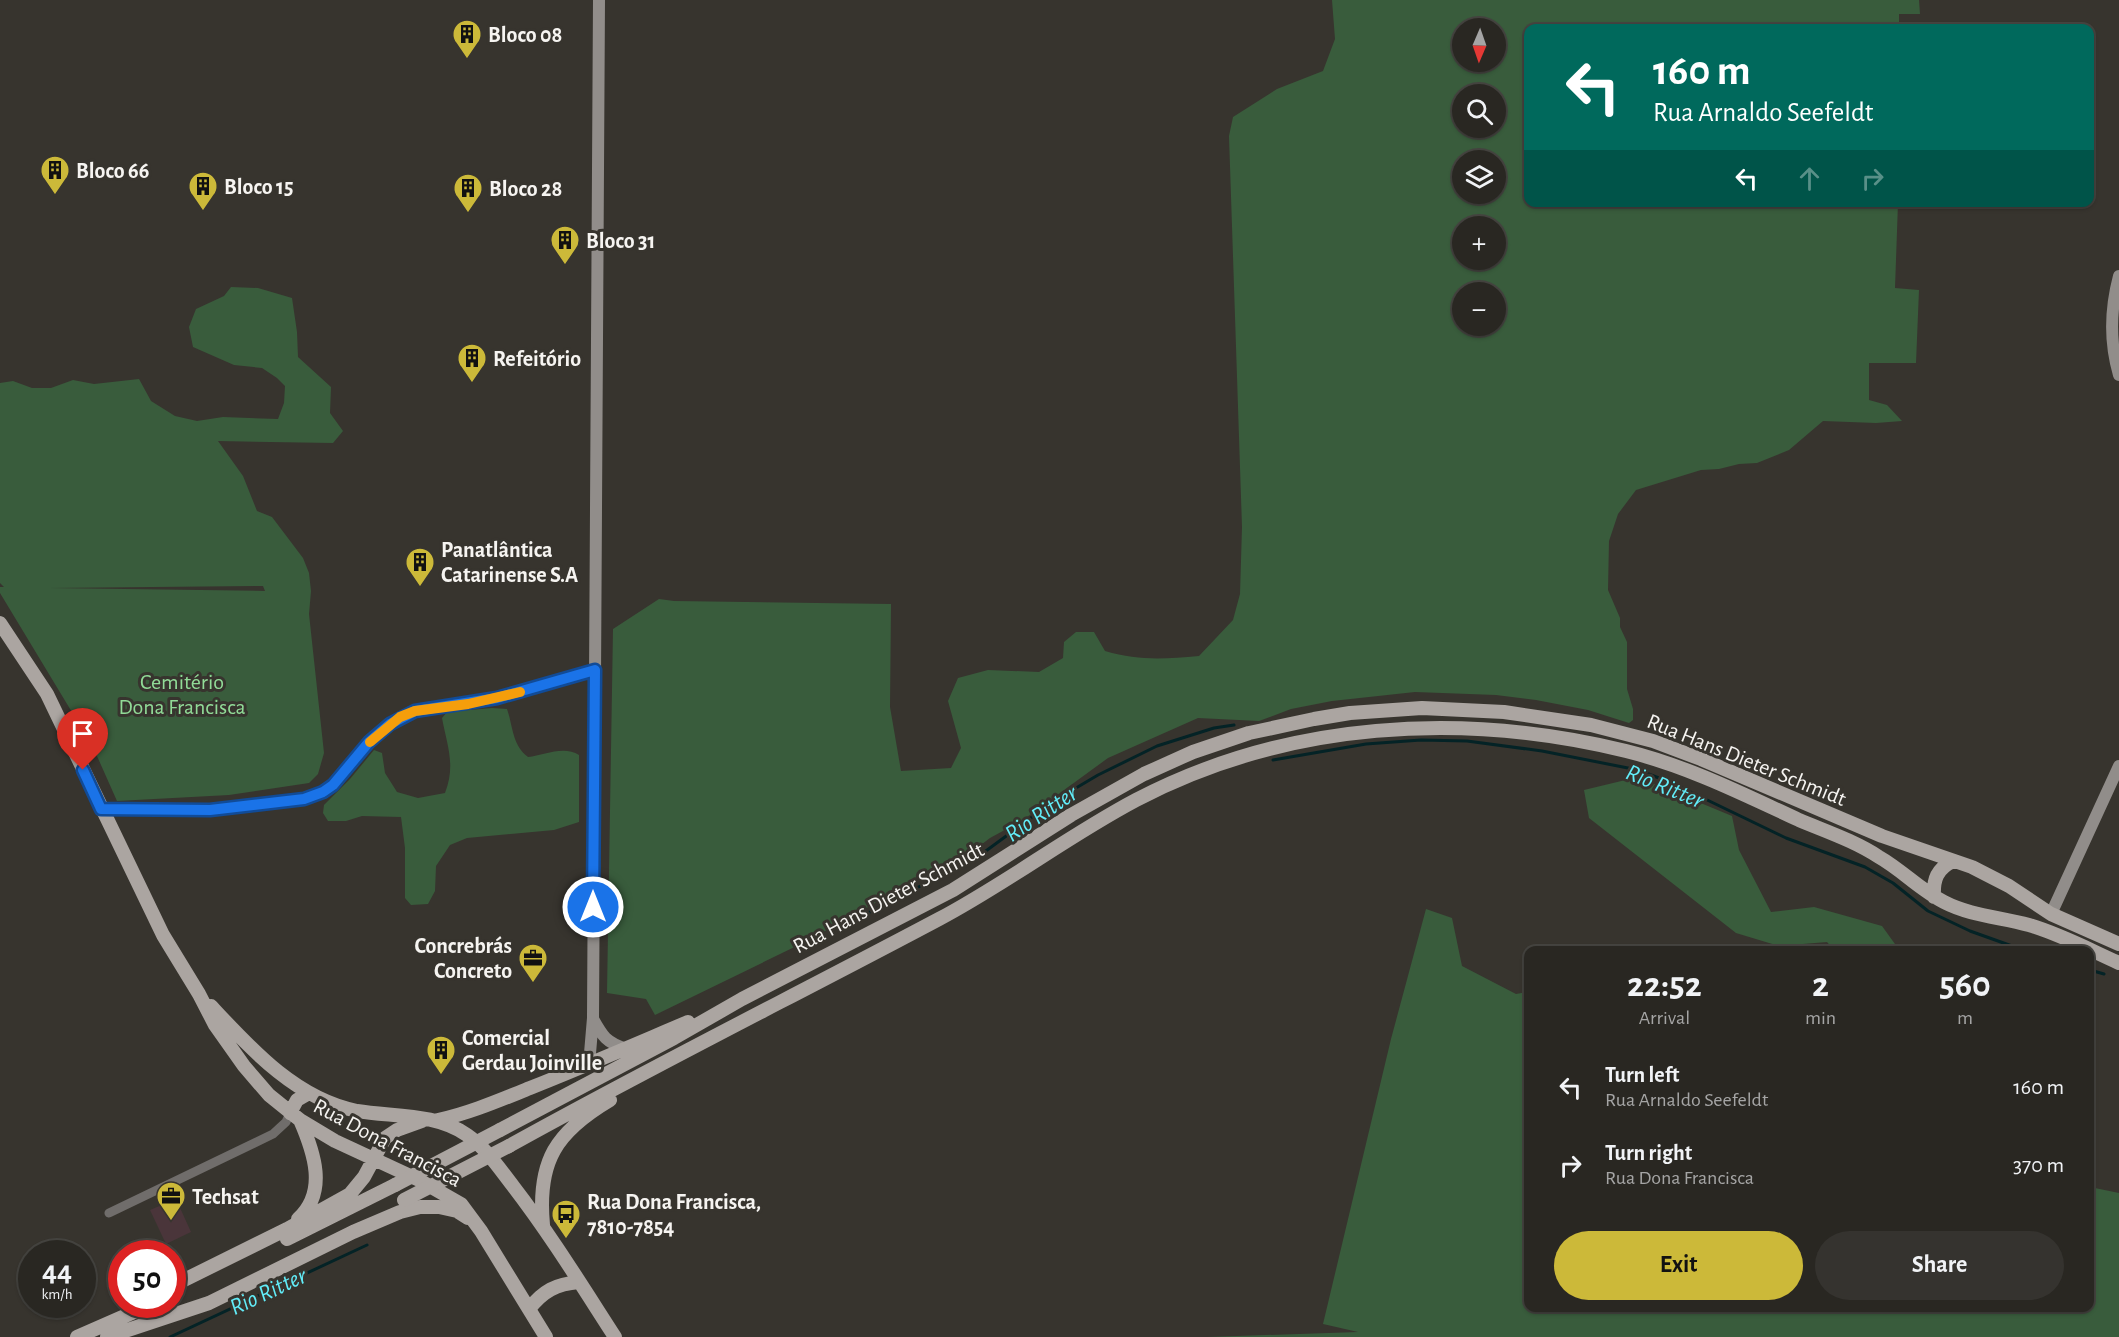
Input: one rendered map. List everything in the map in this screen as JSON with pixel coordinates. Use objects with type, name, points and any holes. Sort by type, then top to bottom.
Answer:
[{"type":"main road","points":[[589,1065],[592,1018],[599,0]]},
{"type":"main road","points":[[2119,276],[2112,306],[2111,328],[2112,350],[2119,375]]},
{"type":"main road","name":"Rua Dona Francisca","points":[[0,623],[47,694],[164,935],[215,1025],[244,1066],[269,1095],[295,1116],[335,1141],[419,1180],[461,1204],[475,1222],[546,1337]]},
{"type":"main road","name":"Rua Hans Dieter Schmidt","points":[[186,1288],[395,1185],[674,1038],[742,999],[953,890],[1089,804],[1166,763],[1249,733],[1314,719],[1350,713],[1464,709],[1545,717],[1624,733],[1690,754],[1882,836],[1992,877],[2051,914],[2119,944]]},
{"type":"main road","name":"Rua Hans Dieter Schmidt","points":[[106,1337],[203,1296],[404,1200],[509,1146],[617,1086],[961,908],[1090,825],[1163,786],[1210,766],[1244,755],[1306,741],[1362,732],[1450,728],[1504,731],[1587,743],[1646,757],[1724,786],[1877,855],[1934,897],[1968,912],[2032,926],[2079,946]]},
{"type":"main road","points":[[2051,914],[2119,766]]},
{"type":"main road","points":[[1934,897],[1933,883],[1938,871],[1953,861]]},
{"type":"main road","name":"Rua Hans Dieter Schmidt","points":[[2094,952],[2119,963]]},
{"type":"main road","name":"Rua Dona Francisca","points":[[199,994],[259,1055],[309,1093],[334,1104],[356,1110],[431,1120],[453,1126],[469,1136],[487,1152],[543,1225],[615,1337]]},
{"type":"main road","points":[[186,1279],[287,1229],[350,1194],[375,1160],[385,1138],[397,1130],[431,1120],[457,1116],[589,1065],[742,999]]},
{"type":"main road","points":[[543,1225],[541,1207],[545,1166],[556,1146],[571,1127],[586,1114],[749,1017]]},
{"type":"main road","points":[[592,1018],[608,1042],[626,1049]]},
{"type":"main road","points":[[287,1229],[304,1214],[312,1202],[316,1183],[310,1144],[295,1116],[297,1100],[309,1093]]},
{"type":"main road","points":[[106,1337],[208,1303],[353,1232],[400,1212],[420,1207],[439,1207],[457,1211],[475,1222]]},
{"type":"main road","points":[[529,1309],[538,1297],[550,1288],[564,1283],[579,1282]]},
{"type":"main road","points":[[71,1337],[109,1318]]},
{"type":"main road","points":[[77,1337],[120,1318]]},
{"type":"street","points":[[101,809],[210,810],[304,799],[323,792],[333,785],[369,742],[395,721],[415,711],[497,698],[595,670]]},
{"type":"street","points":[[109,1213],[273,1134],[295,1116]]},
{"type":"shaded area","name":"Techsat","points":[[176,1199],[191,1232],[174,1240],[164,1240],[150,1210]]},
{"type":"green space","points":[[1332,0],[1919,0],[1920,14],[1899,14],[1899,24],[1524,24],[1524,207],[1898,207],[1895,288],[1919,290],[1916,363],[1869,363],[1869,400],[1887,405],[1902,421],[1876,423],[1823,421],[1789,450],[1757,463],[1701,470],[1636,490],[1618,514],[1609,541],[1608,590],[1627,642],[1627,689],[1633,709],[1633,720],[1629,723],[1588,710],[1536,700],[1496,695],[1415,692],[1332,701],[1291,709],[1259,721],[1198,718],[1108,758],[1023,820],[990,838],[961,860],[920,878],[811,939],[655,1015],[646,999],[607,993],[613,629],[659,599],[891,604],[890,707],[901,771],[951,768],[961,748],[948,701],[958,678],[988,670],[1039,672],[1063,658],[1064,642],[1076,632],[1094,632],[1105,651],[1117,654],[1152,658],[1199,656],[1233,620],[1240,594],[1242,527],[1229,136],[1233,117],[1277,89],[1323,71],[1335,39]]},
{"type":"green space","name":"Cemitério Dona Francisca","points":[[231,287],[258,288],[292,298],[298,357],[331,387],[330,413],[343,431],[333,443],[218,441],[243,476],[257,511],[272,517],[303,558],[309,573],[311,591],[309,614],[324,753],[318,774],[309,783],[229,795],[117,801],[93,747],[0,593],[0,587],[4,587],[0,583],[0,383],[13,381],[32,388],[51,388],[73,380],[94,384],[139,379],[151,401],[175,416],[197,421],[223,417],[278,419],[284,403],[285,386],[277,378],[262,368],[234,365],[193,347],[189,327],[196,309],[224,296]],"holes":[[[263,586],[265,591],[51,588]]]},
{"type":"green space","points":[[507,709],[516,741],[528,757],[560,751],[579,755],[579,822],[554,830],[467,838],[450,845],[436,866],[435,891],[428,904],[411,905],[405,898],[405,848],[401,817],[362,816],[346,821],[328,821],[323,813],[324,805],[374,750],[382,753],[385,773],[397,792],[418,798],[445,793],[450,764],[442,718],[447,712]]},
{"type":"green space","points":[[1638,777],[1732,816],[1739,850],[1771,912],[1814,907],[1882,926],[1896,946],[1831,946],[1827,942],[1779,946],[1736,933],[1589,818],[1584,790]]},
{"type":"green space","points":[[1426,909],[1452,918],[1462,966],[1516,994],[1524,993],[1524,1312],[2094,1312],[2094,1188],[2119,1193],[2119,1337],[1207,1337],[1358,1332],[1323,1324],[1391,1039]]},
{"type":"waterway","name":"Rio Ritter","points":[[856,919],[979,856],[1054,801],[1098,775],[1157,746],[1214,728],[1234,725]]},
{"type":"waterway","name":"Rio Ritter","points":[[1273,760],[1366,744],[1421,740],[1467,741],[1542,751],[1638,770],[1672,783],[1786,838],[1865,867],[1893,883],[1928,911],[1970,931],[2012,946]]},
{"type":"waterway","name":"Rio Ritter","points":[[2094,971],[2104,974]]},
{"type":"waterway","name":"Rio Ritter","points":[[170,1337],[367,1245]]},
{"type":"slow traffic","points":[[370,742],[400,717],[415,711],[468,704],[520,692]]},
{"type":"place","name":"Bloco 08","points":[[467,60]]},
{"type":"place","name":"Bloco 66","points":[[55,196]]},
{"type":"place","name":"Bloco 15","points":[[203,212]]},
{"type":"place","name":"Bloco 28","points":[[468,214]]},
{"type":"place","name":"Bloco 31","points":[[565,266]]},
{"type":"place","name":"Refeitório","points":[[472,384]]},
{"type":"place","name":"Panatlântica Catarinense S.A","points":[[420,588]]},
{"type":"place","name":"Concrebrás Concreto","points":[[533,984]]},
{"type":"place","name":"Comercial Gerdau Joinville","points":[[441,1076]]},
{"type":"place","name":"Techsat","points":[[171,1222]]},
{"type":"place","name":"Rua Dona Francisca, 7810-7854","points":[[566,1240]]},
{"type":"route","points":[[83,770],[101,809],[210,810],[304,799],[316,796],[333,785],[369,742],[400,717],[429,708],[468,704],[512,695],[595,670],[593,907]]}]
